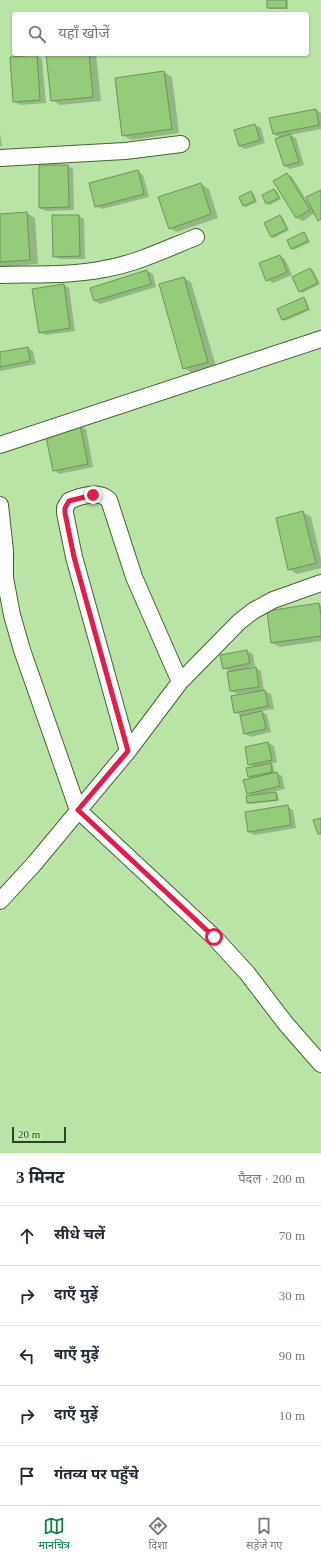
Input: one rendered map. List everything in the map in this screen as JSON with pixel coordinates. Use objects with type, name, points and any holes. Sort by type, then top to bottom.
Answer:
[{"type":"street","points":[[0,158],[125,151],[181,144]]},
{"type":"street","points":[[0,275],[81,272],[104,269],[125,264],[196,237]]},
{"type":"street","points":[[0,446],[321,339]]},
{"type":"street","points":[[128,751],[74,557],[65,513],[65,508],[69,501],[99,494],[105,496],[109,500],[134,577],[180,682]]},
{"type":"street","points":[[0,505],[5,551],[5,578],[12,615],[22,650],[78,810],[214,937],[247,974],[286,1024],[321,1064]]},
{"type":"street","points":[[0,901],[34,864],[128,751],[180,682],[238,622],[253,611],[273,600],[321,583]]},
{"type":"building","points":[[267,0],[286,0],[286,8],[267,8]]},
{"type":"building","points":[[37,56],[40,100],[13,102],[10,57]]},
{"type":"building","points":[[46,56],[89,56],[93,97],[51,101]]},
{"type":"building","points":[[164,71],[172,129],[122,136],[115,78]]},
{"type":"building","points":[[316,109],[319,125],[273,134],[269,118]]},
{"type":"building","points":[[255,124],[260,140],[239,146],[234,130]]},
{"type":"building","points":[[290,134],[299,162],[284,166],[275,139]]},
{"type":"building","points":[[39,165],[68,165],[69,207],[39,208]]},
{"type":"building","points":[[138,170],[144,194],[95,207],[89,183]]},
{"type":"building","points":[[287,173],[310,210],[296,218],[273,181]]},
{"type":"building","points":[[201,183],[211,214],[169,229],[158,197]]},
{"type":"building","points":[[274,189],[279,198],[266,204],[262,195]]},
{"type":"building","points":[[321,190],[321,219],[318,221],[306,197]]},
{"type":"building","points":[[251,191],[255,201],[243,206],[239,197]]},
{"type":"building","points":[[27,212],[30,260],[0,262],[0,214]]},
{"type":"building","points":[[52,215],[79,215],[80,256],[53,257]]},
{"type":"building","points":[[280,215],[287,229],[271,237],[264,223]]},
{"type":"building","points":[[304,232],[308,241],[291,249],[287,240]]},
{"type":"building","points":[[280,255],[287,272],[266,281],[259,263]]},
{"type":"building","points":[[310,268],[318,283],[299,292],[292,277]]},
{"type":"building","points":[[147,270],[151,284],[94,301],[90,288]]},
{"type":"building","points":[[184,277],[208,362],[183,369],[159,284]]},
{"type":"building","points":[[64,284],[70,328],[39,333],[32,289]]},
{"type":"building","points":[[304,297],[308,309],[282,320],[277,309]]},
{"type":"building","points":[[28,347],[30,361],[0,367],[0,352]]},
{"type":"building","points":[[80,425],[88,464],[53,471],[45,432]]},
{"type":"building","points":[[303,511],[316,563],[288,570],[276,518]]},
{"type":"building","points":[[319,603],[321,616],[321,636],[271,643],[267,611]]},
{"type":"building","points":[[247,650],[250,663],[223,669],[220,655]]},
{"type":"building","points":[[256,667],[259,687],[230,691],[227,672]]},
{"type":"building","points":[[265,690],[268,706],[234,713],[231,696]]},
{"type":"building","points":[[262,711],[266,729],[244,734],[240,716]]},
{"type":"building","points":[[268,742],[272,760],[248,765],[245,747]]},
{"type":"building","points":[[271,763],[272,772],[248,777],[246,768]]},
{"type":"building","points":[[277,772],[280,786],[247,794],[243,780]]},
{"type":"building","points":[[276,792],[277,800],[247,803],[246,796]]},
{"type":"building","points":[[288,805],[291,825],[248,832],[245,812]]},
{"type":"building","points":[[321,818],[321,834],[318,834],[313,820]]},
{"type":"route","points":[[93,495],[69,501],[66,504],[65,513],[74,557],[128,751],[78,810],[214,937]]}]
